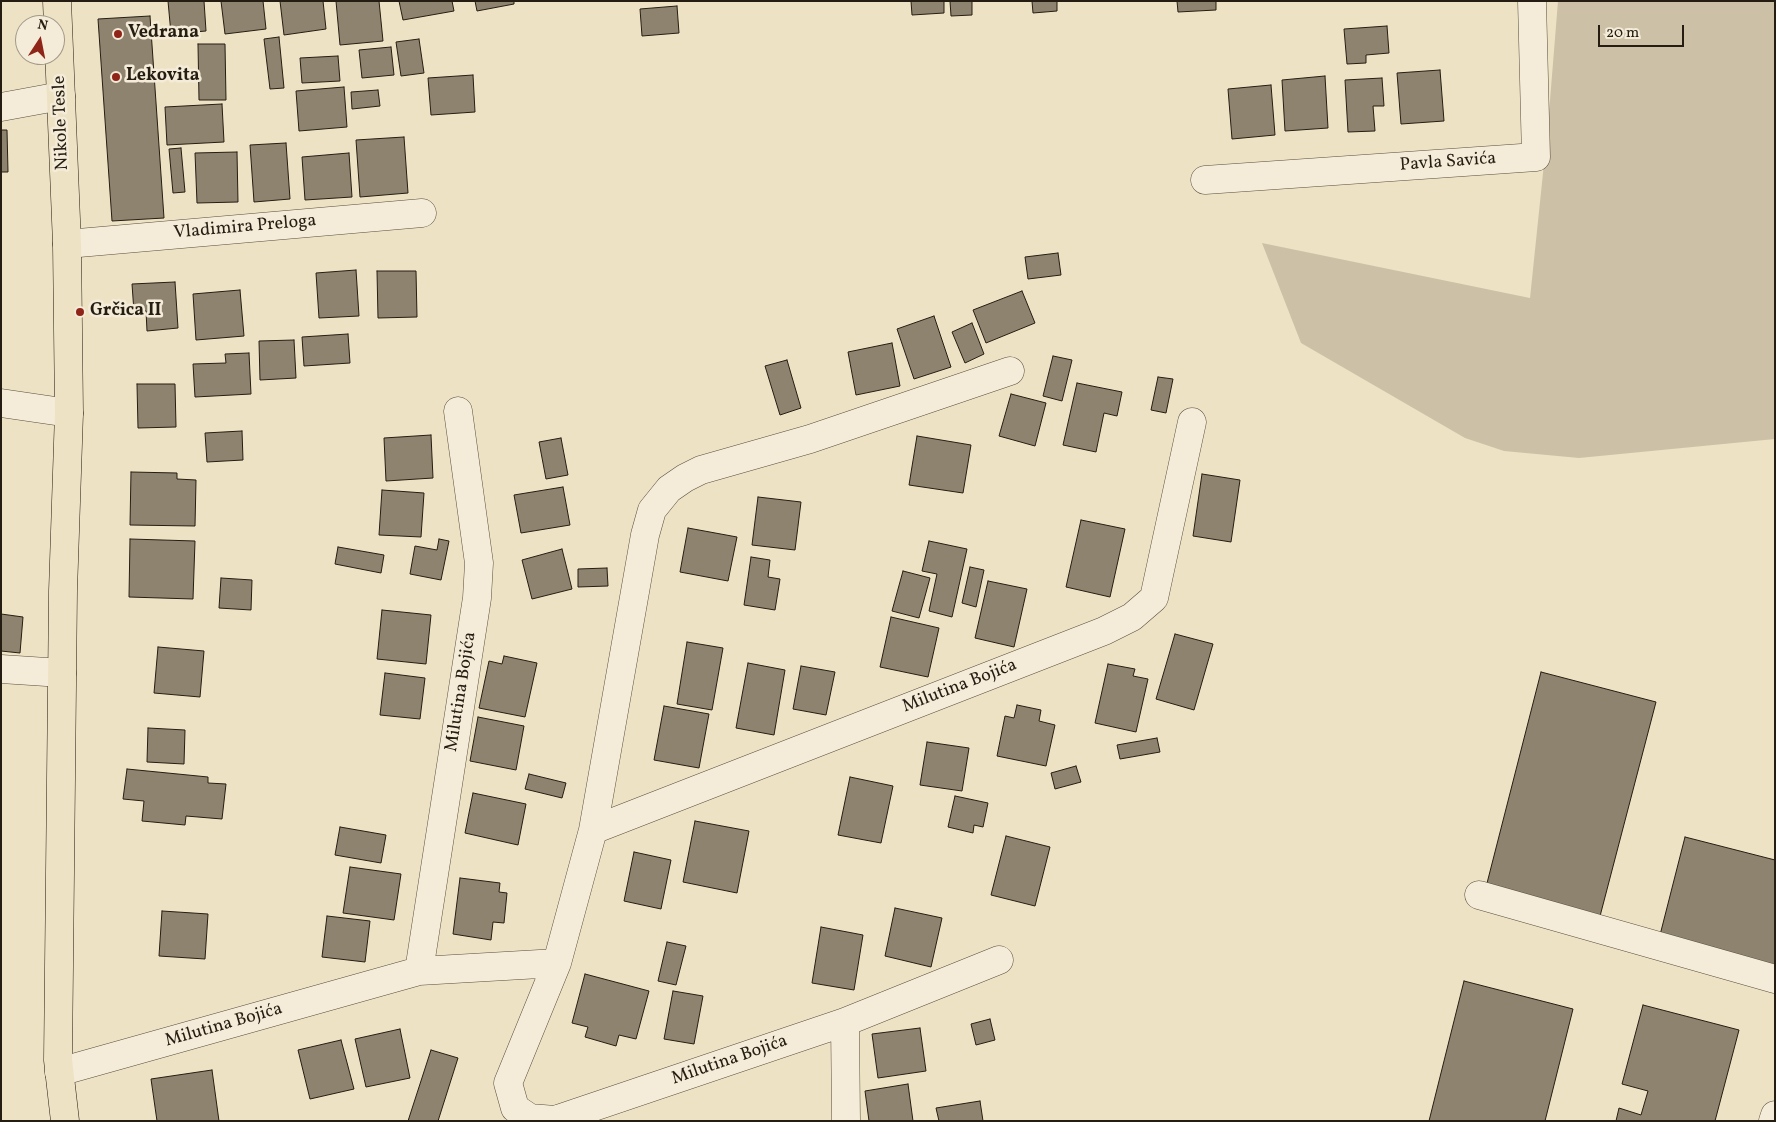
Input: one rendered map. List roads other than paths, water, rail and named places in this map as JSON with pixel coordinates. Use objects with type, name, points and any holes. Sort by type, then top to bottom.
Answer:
[{"type":"main road","name":"Nikole Tesle","points":[[57,1],[67,244],[69,413],[62,673],[58,1060],[66,1121]]},
{"type":"street","name":"Pavla Savića","points":[[1204,180],[1536,157],[1532,1]]},
{"type":"street","points":[[1,107],[62,96]]},
{"type":"street","name":"Vladimira Preloga","points":[[67,244],[422,213]]},
{"type":"street","name":"Milutina Bojića","points":[[999,960],[845,1022],[614,1110],[555,1120],[530,1118],[515,1108],[508,1083],[556,963],[593,830],[645,534],[652,510],[669,489],[701,470],[810,439],[1010,371]]},
{"type":"street","points":[[1,403],[69,413]]},
{"type":"street","name":"Milutina Bojića","points":[[418,972],[477,598],[478,563],[458,411]]},
{"type":"street","name":"Milutina Bojića","points":[[593,830],[1104,632],[1132,617],[1154,598],[1192,422]]},
{"type":"street","points":[[1,669],[62,673]]},
{"type":"street","points":[[1479,895],[1775,979]]},
{"type":"street","name":"Milutina Bojića","points":[[59,1072],[418,972],[556,963]]},
{"type":"street","points":[[845,1022],[846,1121]]},
{"type":"street","points":[[1773,1121],[1775,1115]]},
{"type":"place","name":"Vedrana","points":[[118,34]]},
{"type":"place","name":"Lekovita","points":[[116,77]]},
{"type":"place","name":"Grčica II","points":[[80,312]]}]
